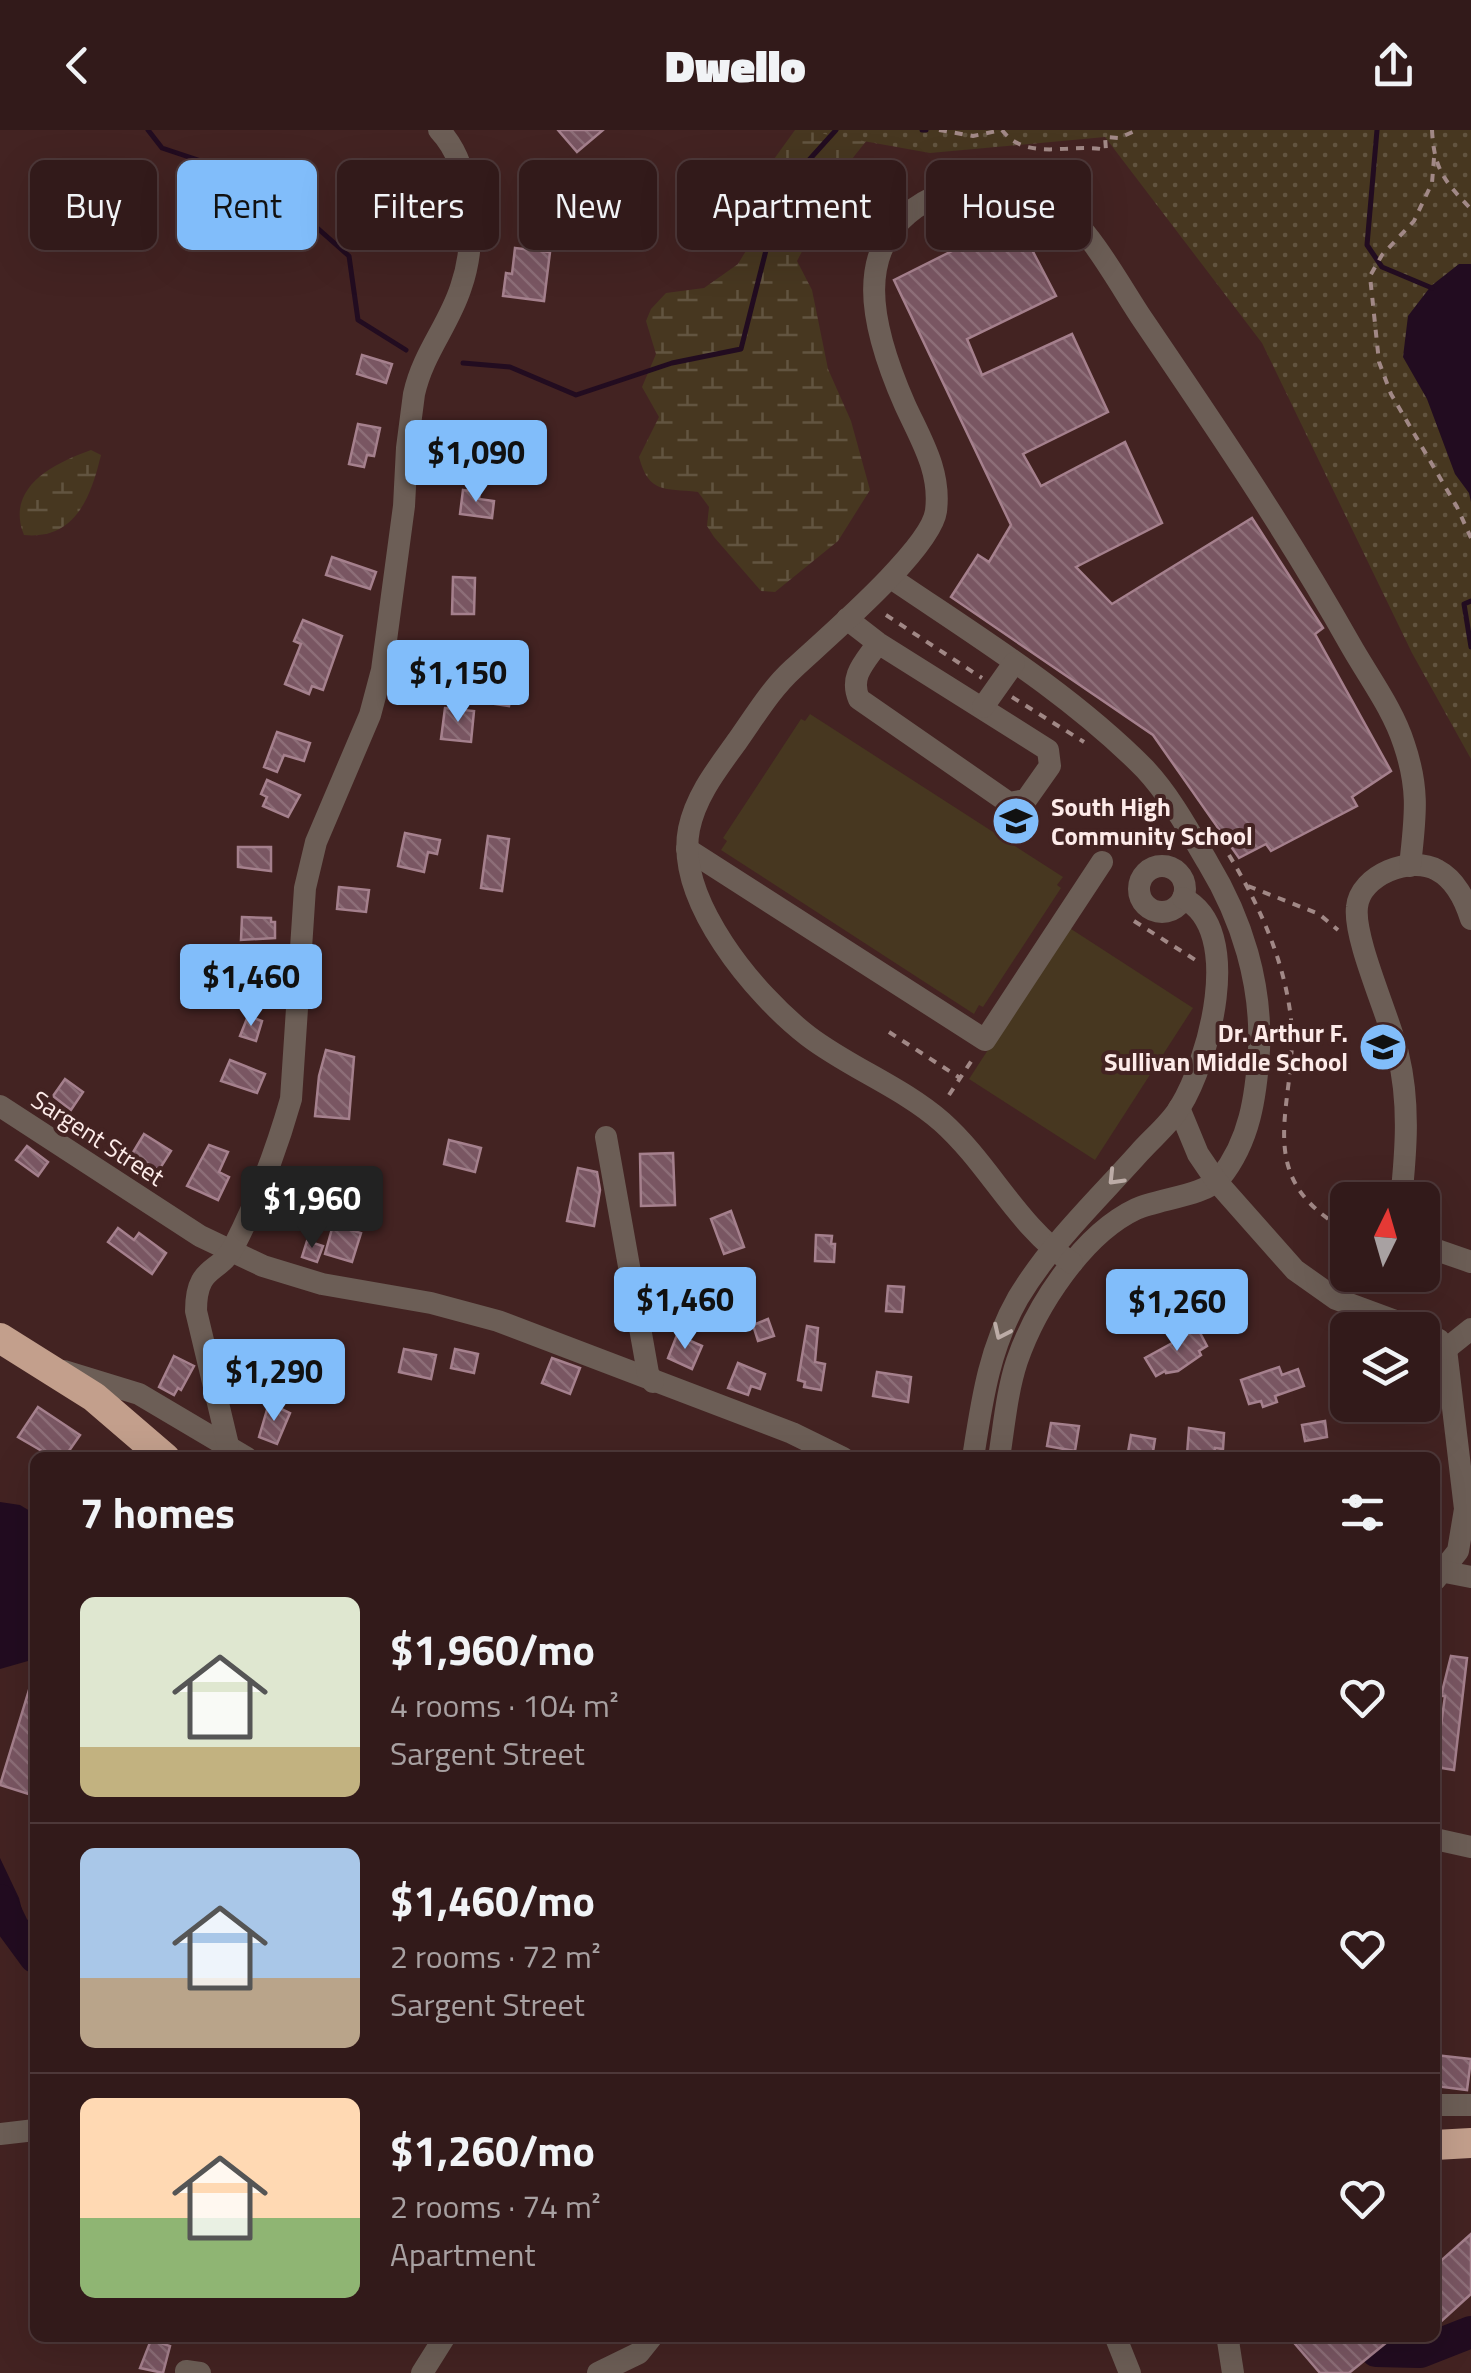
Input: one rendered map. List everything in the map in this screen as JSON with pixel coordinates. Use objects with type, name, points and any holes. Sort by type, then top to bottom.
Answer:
[{"type":"highway","points":[[0,1338],[94,1397],[158,1452]]},
{"type":"highway","points":[[1440,2145],[1471,2144]]},
{"type":"street","points":[[237,1451],[196,1305],[205,1273],[232,1251],[284,1126],[291,1099],[302,913],[309,866],[374,702],[391,611],[414,394],[424,360],[462,284],[468,258],[463,176],[449,142],[439,130]]},
{"type":"street","points":[[1062,1256],[1023,1220],[944,1124],[810,1038],[773,1006],[720,938],[691,878],[687,849],[693,812],[702,791],[780,682],[891,578],[936,520],[938,485],[928,450],[903,400],[876,326],[874,283],[878,255],[888,233],[902,218],[957,188],[990,184],[1035,194],[1076,221],[1218,430],[1321,592],[1403,738],[1418,794],[1410,866]]},
{"type":"street","points":[[891,578],[1074,707],[1147,772],[1175,808],[1226,893],[1245,943],[1257,992],[1260,1031],[1253,1107],[1242,1147],[1217,1182],[1153,1201],[1062,1256],[1017,1362],[1001,1452]]},
{"type":"street","points":[[847,619],[878,643],[1048,750],[1050,766],[1026,800],[1009,803],[860,699],[854,687],[856,676],[878,643]]},
{"type":"street","points":[[983,707],[1014,664]]},
{"type":"street","points":[[687,849],[985,1040],[1102,862]]},
{"type":"street","points":[[1402,1182],[1406,1096],[1398,1052],[1356,912],[1358,897],[1372,880],[1393,869],[1434,868],[1452,880],[1471,919]]},
{"type":"street","points":[[974,1452],[983,1387],[994,1348],[1018,1298],[1062,1256],[1180,1108],[1204,1048],[1216,1003],[1216,956],[1209,929],[1193,904],[1182,898]]},
{"type":"street","name":"Sargent Street","points":[[0,1106],[170,1218],[286,1274],[472,1312],[830,1452]]},
{"type":"street","points":[[1180,1108],[1198,1154],[1217,1182],[1307,1280],[1336,1299],[1371,1312]]},
{"type":"street","points":[[606,1137],[652,1382]]},
{"type":"street","points":[[1440,1252],[1471,1262]]},
{"type":"street","points":[[1446,1349],[1471,1329]]},
{"type":"street","points":[[1440,1341],[1446,1349],[1465,1509],[1458,1551],[1440,1572]]},
{"type":"street","points":[[51,1368],[139,1394],[237,1451]]},
{"type":"street","points":[[1440,1574],[1471,1577]]},
{"type":"street","points":[[1440,1840],[1471,1847]]},
{"type":"street","points":[[1440,2105],[1471,2105]]},
{"type":"street","points":[[0,2134],[30,2131]]},
{"type":"street","points":[[422,2373],[441,2342]]},
{"type":"street","points":[[1118,2342],[1130,2373]]},
{"type":"street","points":[[1229,2342],[1233,2373]]},
{"type":"street","points":[[598,2373],[644,2354]]},
{"type":"path","points":[[939,130],[973,136],[1002,130],[1010,140],[1070,152],[1090,146],[1106,150],[1104,137],[1120,138],[1137,130]]},
{"type":"path","points":[[1432,130],[1432,183],[1414,221],[1376,262],[1370,276],[1380,362],[1391,394],[1471,538]]},
{"type":"path","points":[[1434,158],[1446,182],[1471,209]]},
{"type":"path","points":[[886,615],[988,682]]},
{"type":"path","points":[[1008,694],[1089,745]]},
{"type":"path","points":[[1230,855],[1259,904],[1291,1015],[1291,1053],[1282,1124],[1284,1156],[1307,1199],[1330,1221]]},
{"type":"path","points":[[1248,886],[1319,914],[1344,936]]},
{"type":"path","points":[[1134,921],[1206,966]]},
{"type":"path","points":[[889,1032],[960,1078]]},
{"type":"path","points":[[949,1095],[972,1059]]},
{"type":"green space","points":[[795,130],[875,130],[851,160],[773,160]]},
{"type":"green space","points":[[802,130],[1471,130],[1471,759],[1412,653],[1262,343],[1105,137],[930,153]]},
{"type":"green space","points":[[746,250],[803,250],[797,261],[812,290],[828,369],[851,421],[870,490],[838,541],[775,592],[761,591],[714,537],[707,526],[709,507],[698,492],[667,489],[653,483],[639,457],[659,417],[642,387],[656,354],[646,321],[651,309],[666,293],[704,288],[738,264]]},
{"type":"green space","points":[[91,450],[101,455],[92,486],[78,512],[57,530],[24,535],[20,518],[27,491],[48,471]]},
{"type":"green space","points":[[810,714],[1063,877],[1057,885],[1061,888],[983,1007],[979,1005],[974,1014],[721,850],[727,841],[723,838],[801,719],[805,721]]},
{"type":"green space","points":[[1068,927],[1193,1008],[1095,1160],[969,1079]]},
{"type":"shaded area","points":[[1459,264],[1471,264],[1471,502],[1455,474],[1427,399],[1403,357],[1408,316],[1431,286]]},
{"type":"shaded area","points":[[0,1502],[30,1511],[30,1660],[0,1669]]},
{"type":"shaded area","points":[[0,1858],[30,1933],[30,1955],[18,1955],[0,1925]]},
{"type":"building","points":[[558,130],[603,130],[577,152]]},
{"type":"building","points":[[515,248],[550,252],[544,301],[503,296],[506,273],[512,274]]},
{"type":"building","points":[[954,250],[1032,250],[1056,296],[967,339],[982,375],[1072,334],[1108,412],[1023,454],[1041,486],[1125,442],[1162,523],[1076,567],[1112,604],[1252,518],[1323,628],[1315,634],[1391,771],[1352,797],[1357,806],[1271,851],[1266,844],[1239,858],[1153,735],[951,597],[978,555],[989,562],[1011,525],[894,280]]},
{"type":"building","points":[[362,355],[392,364],[386,383],[357,374]]},
{"type":"building","points":[[358,424],[380,428],[374,456],[367,455],[364,467],[349,464]]},
{"type":"building","points":[[463,490],[480,492],[479,499],[494,501],[492,518],[460,514]]},
{"type":"building","points":[[332,557],[376,572],[370,589],[326,575]]},
{"type":"building","points":[[453,577],[475,578],[474,614],[452,614]]},
{"type":"building","points":[[303,620],[342,636],[323,690],[312,686],[309,694],[285,684],[301,644],[294,641]]},
{"type":"building","points":[[477,684],[512,690],[509,706],[475,701]]},
{"type":"building","points":[[445,708],[474,711],[471,742],[441,739]]},
{"type":"building","points":[[277,732],[310,743],[304,761],[284,755],[277,772],[264,767]]},
{"type":"building","points":[[267,780],[300,795],[288,817],[263,806],[267,797],[261,794]]},
{"type":"building","points":[[405,833],[440,840],[437,854],[428,852],[424,872],[398,866]]},
{"type":"building","points":[[488,836],[509,839],[502,891],[481,888]]},
{"type":"building","points":[[238,847],[271,847],[271,871],[238,867]]},
{"type":"building","points":[[339,887],[369,890],[366,912],[337,909]]},
{"type":"building","points":[[242,917],[271,918],[275,922],[275,938],[241,940]]},
{"type":"building","points":[[248,1016],[262,1021],[256,1041],[240,1036]]},
{"type":"building","points":[[326,1050],[354,1057],[349,1119],[315,1116]]},
{"type":"building","points":[[230,1060],[265,1074],[257,1093],[221,1081]]},
{"type":"building","points":[[65,1079],[83,1092],[71,1110],[53,1096]]},
{"type":"building","points":[[144,1134],[171,1151],[159,1170],[151,1166],[149,1170],[137,1163],[140,1158],[132,1154]]},
{"type":"building","points":[[449,1140],[481,1148],[475,1172],[444,1164]]},
{"type":"building","points":[[209,1145],[228,1152],[219,1172],[229,1177],[218,1200],[187,1186]]},
{"type":"building","points":[[27,1146],[48,1162],[38,1176],[16,1160]]},
{"type":"building","points":[[673,1153],[675,1205],[641,1206],[640,1154]]},
{"type":"building","points":[[578,1168],[597,1172],[600,1190],[594,1226],[567,1221]]},
{"type":"building","points":[[731,1211],[744,1247],[724,1254],[711,1219]]},
{"type":"building","points":[[333,1225],[361,1233],[352,1262],[325,1254]]},
{"type":"building","points":[[118,1228],[134,1240],[139,1233],[166,1253],[152,1274],[108,1242]]},
{"type":"building","points":[[816,1235],[832,1236],[834,1262],[815,1261]]},
{"type":"building","points":[[307,1241],[323,1246],[317,1262],[302,1257]]},
{"type":"building","points":[[888,1286],[904,1287],[902,1312],[886,1311]]},
{"type":"building","points":[[768,1319],[774,1336],[758,1341],[753,1325]]},
{"type":"building","points":[[807,1326],[818,1328],[815,1362],[825,1364],[821,1390],[804,1387],[805,1382],[798,1380]]},
{"type":"building","points":[[1198,1329],[1207,1346],[1199,1351],[1201,1355],[1178,1371],[1156,1376],[1145,1358]]},
{"type":"building","points":[[677,1335],[702,1346],[692,1369],[668,1358]]},
{"type":"building","points":[[404,1349],[436,1355],[431,1379],[399,1372]]},
{"type":"building","points":[[455,1349],[478,1354],[474,1373],[451,1368]]},
{"type":"building","points":[[174,1356],[194,1366],[174,1395],[159,1387]]},
{"type":"building","points":[[552,1358],[580,1368],[570,1394],[542,1383]]},
{"type":"building","points":[[738,1363],[765,1374],[760,1389],[751,1386],[748,1395],[728,1388]]},
{"type":"building","points":[[1279,1367],[1282,1375],[1298,1369],[1304,1386],[1275,1396],[1277,1402],[1263,1407],[1261,1401],[1249,1404],[1241,1380]]},
{"type":"building","points":[[877,1372],[911,1377],[908,1402],[873,1396]]},
{"type":"building","points":[[269,1403],[290,1413],[277,1444],[259,1437]]},
{"type":"building","points":[[38,1407],[80,1435],[68,1452],[44,1452],[18,1437]]},
{"type":"building","points":[[1325,1421],[1327,1437],[1305,1441],[1302,1425]]},
{"type":"building","points":[[1051,1423],[1079,1426],[1075,1451],[1047,1446]]},
{"type":"building","points":[[1189,1428],[1224,1433],[1223,1449],[1187,1452]]},
{"type":"building","points":[[1131,1435],[1155,1439],[1153,1452],[1128,1452]]},
{"type":"building","points":[[1451,1656],[1467,1658],[1454,1770],[1440,1768],[1445,1696],[1441,1696]]},
{"type":"building","points":[[30,1687],[30,1794],[0,1785]]},
{"type":"building","points":[[1440,2056],[1471,2059],[1467,2090],[1440,2087]]},
{"type":"building","points":[[1471,2234],[1471,2294],[1440,2322],[1440,2262]]},
{"type":"building","points":[[150,2342],[170,2346],[163,2373],[140,2368]]},
{"type":"building","points":[[1293,2342],[1387,2342],[1349,2373],[1320,2373]]},
{"type":"waterway","points":[[148,130],[162,148],[306,196],[315,226],[349,256],[358,320],[406,350]]},
{"type":"waterway","points":[[463,363],[510,367],[576,395],[672,363],[741,349],[781,191],[836,130]]},
{"type":"waterway","points":[[1377,130],[1367,245],[1382,267],[1432,288]]},
{"type":"waterway","points":[[1471,601],[1464,604],[1471,647]]},
{"type":"waterway","points":[[0,1900],[30,1950]]},
{"type":"waterway","points":[[1376,2351],[1420,2352],[1471,2332]]},
{"type":"place","name":"South High Community School","points":[[1016,821]]},
{"type":"place","name":"Dr. Arthur F. Sullivan Middle School","points":[[1383,1047]]}]
